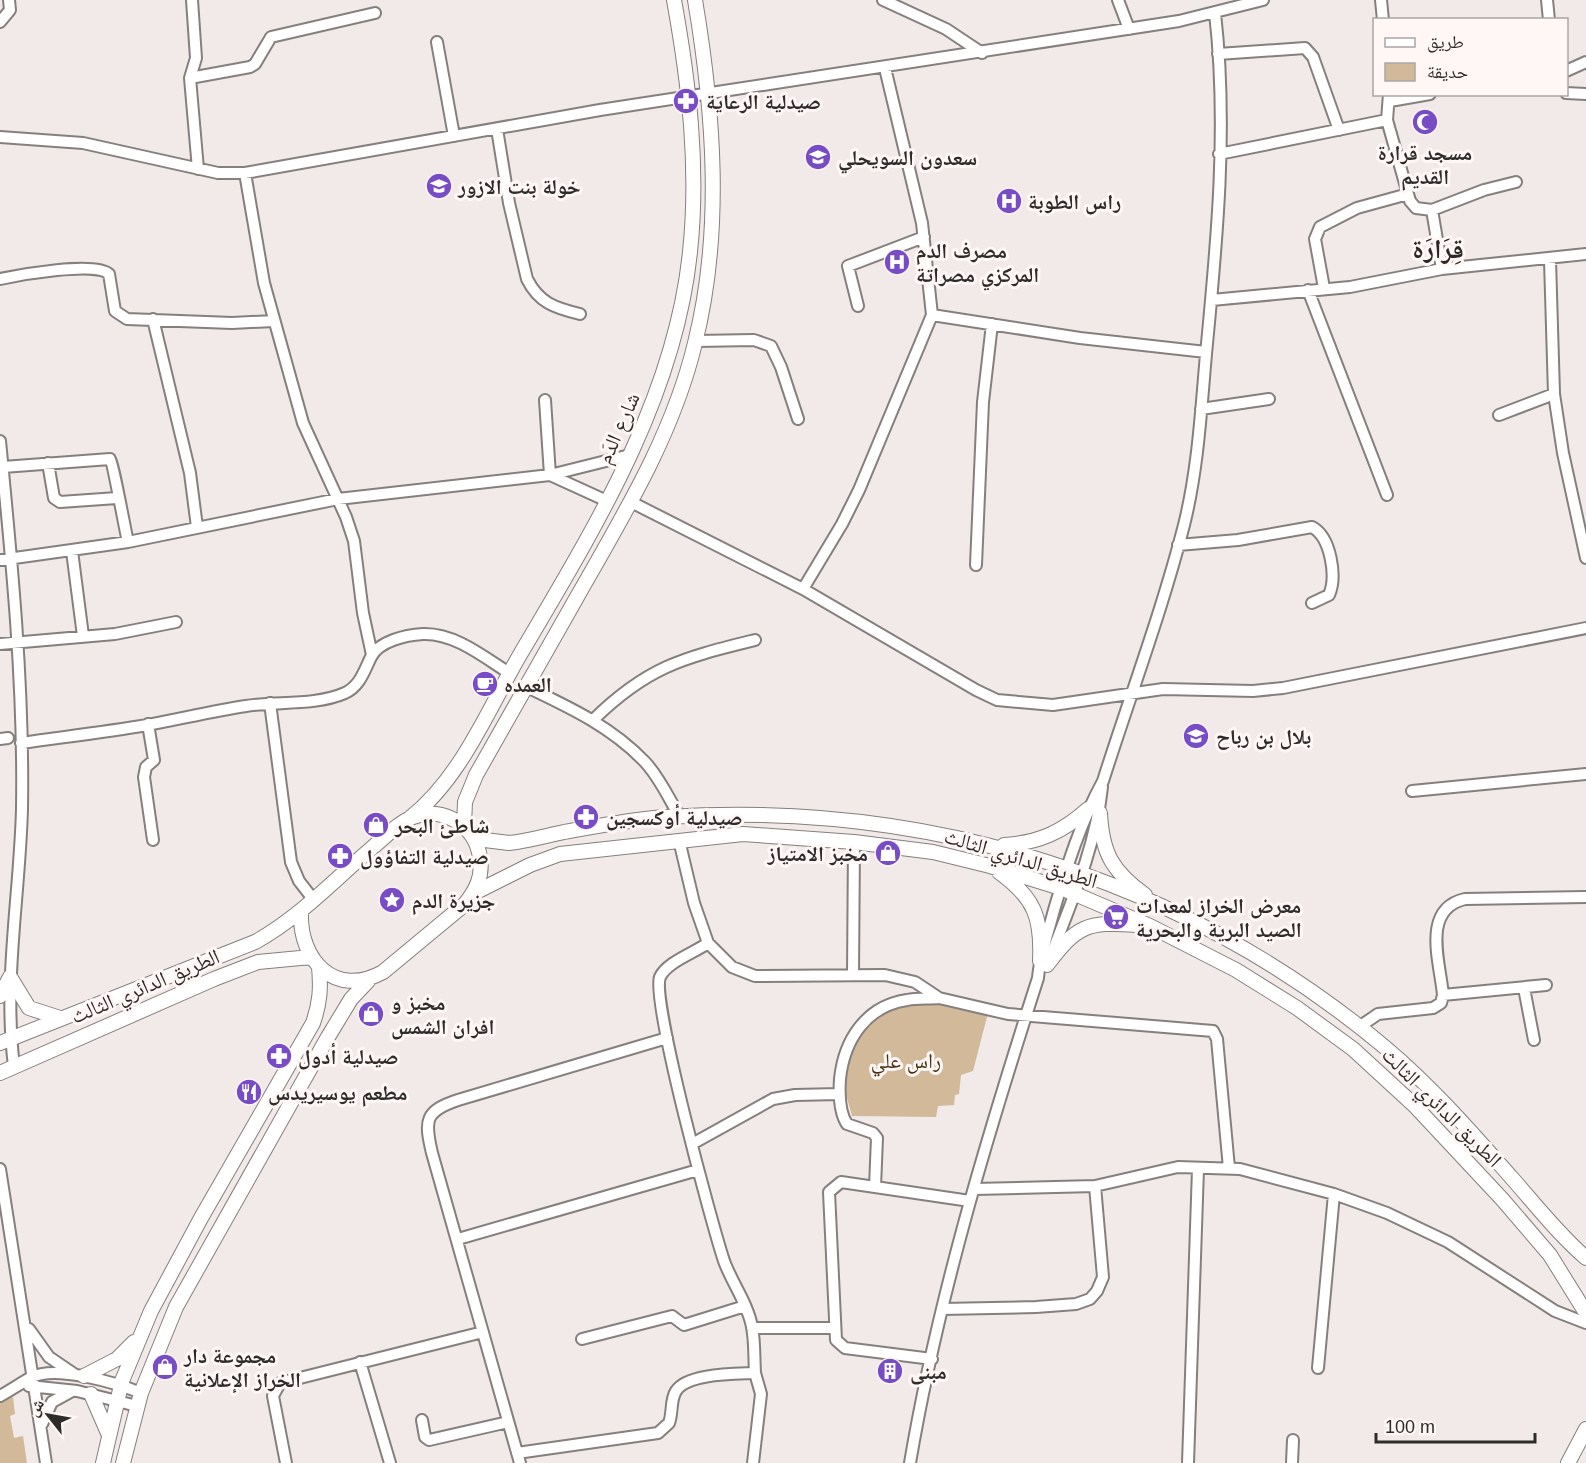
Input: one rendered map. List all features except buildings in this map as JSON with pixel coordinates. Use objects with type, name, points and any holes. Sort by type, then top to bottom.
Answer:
[{"type":"main road","name":"شارع الدَم","points":[[313,899],[429,803],[441,788],[607,501],[630,455],[667,363],[681,309],[690,254],[693,201],[693,130],[674,0]]},
{"type":"main road","name":"شارع الدَم","points":[[468,830],[465,802],[476,775],[631,502],[672,419],[696,341],[707,279],[711,223],[712,130],[695,0]]},
{"type":"main road","points":[[996,845],[1034,841],[1057,833],[1094,811],[1102,842],[1113,865],[1130,883],[1161,907]]},
{"type":"main road","name":"الطريق الدائري الثالث","points":[[410,818],[436,813],[485,840],[510,843],[564,832],[680,817],[757,813],[876,823],[936,832],[996,845],[1081,873],[1210,930],[1270,965],[1359,1027],[1434,1095],[1586,1258]]},
{"type":"main road","points":[[123,1463],[139,1399],[176,1307],[219,1225],[351,999],[368,981],[465,904],[474,893],[481,867],[468,830]]},
{"type":"main road","points":[[933,852],[936,832]]},
{"type":"main road","name":"الطريق الدائري الثالث","points":[[474,893],[530,865],[560,854],[744,834],[854,842],[933,852],[990,866],[1067,891],[1150,926],[1260,984],[1329,1030],[1384,1075],[1473,1166],[1537,1239],[1568,1280],[1586,1313]]},
{"type":"main road","points":[[990,866],[1019,888],[1033,907],[1039,922],[1043,963]]},
{"type":"main road","name":"الطريق الدائري الثالث","points":[[5,1040],[255,942],[301,912],[313,899]]},
{"type":"main road","points":[[103,1463],[108,1433],[121,1385],[141,1334],[189,1239],[313,1023],[319,1006],[321,990],[315,962],[302,936],[301,912]]},
{"type":"main road","points":[[1043,963],[1064,942],[1084,928],[1115,924],[1150,926]]},
{"type":"main road","name":"الطريق الدائري الثالث","points":[[0,1073],[247,966],[285,958],[315,962]]},
{"type":"main road","points":[[315,962],[342,980],[368,981]]},
{"type":"main road","points":[[0,996],[10,976]]},
{"type":"main road","points":[[10,976],[28,1008],[60,1018]]},
{"type":"main road","points":[[79,1375],[117,1359],[141,1334]]},
{"type":"main road","points":[[91,1394],[108,1433]]},
{"type":"main road","points":[[1568,1463],[1586,1429]]},
{"type":"street","points":[[0,22],[10,10],[9,0]]},
{"type":"street","points":[[192,0],[196,58],[190,78],[198,169]]},
{"type":"street","points":[[883,0],[955,34],[982,53]]},
{"type":"street","points":[[1118,0],[1129,29]]},
{"type":"street","points":[[0,137],[83,143],[198,169],[244,173],[708,93],[885,68],[1129,29],[1215,14],[1260,0]]},
{"type":"street","points":[[1381,0],[1383,18]]},
{"type":"street","points":[[1547,0],[1549,18]]},
{"type":"street","points":[[190,78],[250,67],[255,64],[271,37],[375,13]]},
{"type":"street","points":[[1067,891],[1081,873],[1103,780],[1178,546],[1189,501],[1212,300],[1219,154],[1218,54],[1215,14]]},
{"type":"street","points":[[438,42],[454,136]]},
{"type":"street","points":[[1218,54],[1305,48],[1313,57],[1318,69],[1339,130]]},
{"type":"street","points":[[1568,70],[1586,62]]},
{"type":"street","points":[[803,589],[842,524],[859,490],[932,315],[924,237],[885,68]]},
{"type":"street","points":[[1568,93],[1586,94]]},
{"type":"street","points":[[1410,96],[1390,98],[1387,120],[1408,194],[1416,208],[1432,210],[1484,190],[1516,182]]},
{"type":"street","points":[[1219,154],[1387,120]]},
{"type":"street","points":[[496,129],[507,192],[527,279],[532,289],[546,304],[580,314]]},
{"type":"street","points":[[244,173],[252,225],[274,321],[303,423],[354,541],[362,604],[372,655]]},
{"type":"street","points":[[1324,288],[1315,235],[1320,227],[1357,208],[1408,194]]},
{"type":"street","points":[[1432,210],[1442,270]]},
{"type":"street","points":[[858,306],[848,266],[924,237]]},
{"type":"street","points":[[1212,300],[1364,285],[1442,270],[1550,260],[1586,254]]},
{"type":"street","points":[[1550,260],[1554,394],[1563,453],[1586,558]]},
{"type":"street","points":[[0,279],[72,270],[106,271],[109,274],[118,314],[127,319],[232,323],[274,321]]},
{"type":"street","points":[[1308,290],[1322,332],[1387,495]]},
{"type":"street","points":[[932,315],[1080,339],[1206,352]]},
{"type":"street","points":[[153,319],[190,473],[197,527]]},
{"type":"street","points":[[976,565],[983,402],[992,324]]},
{"type":"street","points":[[696,341],[754,340],[771,346],[781,367],[798,419]]},
{"type":"street","points":[[1499,415],[1554,394]]},
{"type":"street","points":[[1201,409],[1269,399]]},
{"type":"street","points":[[545,400],[550,475]]},
{"type":"street","points":[[0,441],[12,558],[21,743],[18,891],[5,1040],[14,1066]]},
{"type":"street","points":[[0,560],[128,542],[338,500],[550,475],[630,455]]},
{"type":"street","points":[[3,467],[110,459],[114,466],[117,498],[128,542]]},
{"type":"street","points":[[48,463],[57,501],[64,503],[117,498]]},
{"type":"street","points":[[550,475],[607,501]]},
{"type":"street","points":[[631,502],[803,589],[976,690],[997,699],[1053,705],[1177,688],[1253,691],[1283,688],[1586,628]]},
{"type":"street","points":[[1178,546],[1238,540],[1312,527],[1324,538],[1334,584],[1329,595],[1312,603]]},
{"type":"street","points":[[72,551],[83,636]]},
{"type":"street","points":[[0,644],[138,631],[176,622]]},
{"type":"street","points":[[21,743],[270,703],[321,699],[344,693],[360,680],[372,655],[397,639],[425,634],[456,641],[509,673]]},
{"type":"street","points":[[593,720],[627,691],[666,665],[755,640]]},
{"type":"street","points":[[527,687],[593,720],[645,762],[680,817]]},
{"type":"street","points":[[270,703],[291,862],[300,881],[313,899]]},
{"type":"street","points":[[148,724],[154,760],[146,768],[144,777],[153,840]]},
{"type":"street","points":[[1412,791],[1586,774]]},
{"type":"street","points":[[910,1463],[942,1309],[970,1202],[1026,1016],[1067,891],[1067,868],[1094,811]]},
{"type":"street","points":[[680,840],[694,903],[708,943],[732,967],[755,976],[853,975],[902,978],[923,986],[939,998]]},
{"type":"street","points":[[853,975],[854,842]]},
{"type":"street","points":[[1359,1027],[1382,1013],[1435,1007],[1440,1003],[1443,995],[1436,925],[1444,908],[1465,899],[1586,897]]},
{"type":"street","points":[[708,943],[664,970],[661,975],[659,992],[667,1038],[698,1170],[724,1260],[745,1306],[752,1328],[755,1373],[761,1394],[753,1463]]},
{"type":"street","points":[[1443,995],[1546,985]]},
{"type":"street","points":[[1524,988],[1534,1040]]},
{"type":"street","points":[[875,1187],[877,1138],[873,1133],[847,1124],[843,1118],[839,1094],[844,1053],[866,1018],[903,1001],[939,998],[1026,1016],[1213,1031],[1217,1039],[1229,1168]]},
{"type":"street","points":[[667,1038],[436,1108],[428,1120],[426,1130],[518,1458],[658,1433],[669,1423],[673,1397],[680,1386],[704,1377],[755,1373]]},
{"type":"street","points":[[692,1144],[774,1099],[795,1095],[839,1094]]},
{"type":"street","points":[[974,1189],[1095,1186],[1170,1168],[1229,1168],[1334,1194],[1387,1213],[1448,1242],[1555,1311],[1586,1323]]},
{"type":"street","points":[[0,1169],[46,1463]]},
{"type":"street","points":[[1188,1463],[1198,1169]]},
{"type":"street","points":[[458,1239],[698,1170]]},
{"type":"street","points":[[932,1359],[845,1348],[836,1340],[829,1192],[841,1182],[970,1202]]},
{"type":"street","points":[[942,1309],[1036,1307],[1076,1304],[1090,1299],[1097,1291],[1103,1277],[1095,1186]]},
{"type":"street","points":[[1317,1368],[1334,1194]]},
{"type":"street","points":[[582,1339],[672,1316],[684,1325],[745,1306]]},
{"type":"street","points":[[24,1316],[42,1351],[79,1375]]},
{"type":"street","points":[[752,1328],[835,1328]]},
{"type":"street","points":[[286,1463],[273,1396],[275,1389],[286,1380],[483,1332]]},
{"type":"street","points":[[360,1362],[390,1463]]},
{"type":"street","points":[[0,1396],[23,1385],[33,1376],[79,1375],[121,1385],[139,1399]]},
{"type":"street","points":[[23,1385],[117,1399],[139,1399]]},
{"type":"street","points":[[41,1426],[52,1402],[72,1391]]},
{"type":"street","points":[[422,1420],[425,1437],[429,1440],[508,1422]]},
{"type":"street","points":[[1292,1463],[1293,1440]]},
{"type":"green space","name":"راس علي","points":[[929,1000],[988,1013],[973,1071],[961,1075],[959,1094],[955,1095],[954,1105],[938,1106],[936,1117],[852,1116],[845,1091],[844,1073],[850,1043],[881,1009]]},
{"type":"green space","points":[[13,1397],[15,1414],[10,1416],[14,1438],[23,1436],[27,1463],[0,1463],[0,1403]]},
{"type":"place","name":"صيدلية الرعاية","points":[[686,101]]},
{"type":"place","name":"مسجد قرارة القديم","points":[[1425,122]]},
{"type":"place","name":"سعدون السويحلي","points":[[818,157]]},
{"type":"place","name":"خولة بنت الازور","points":[[439,186]]},
{"type":"place","name":"راس الطوبة","points":[[1009,201]]},
{"type":"place","name":"مصرف الدم المركزي مصراتة","points":[[897,262]]},
{"type":"place","name":"العمده","points":[[485,684]]},
{"type":"place","name":"بلال بن رباح","points":[[1196,736]]},
{"type":"place","name":"صيدلية أوكسجين","points":[[586,817]]},
{"type":"place","name":"شاطئ البحر","points":[[376,825]]},
{"type":"place","name":"مخبز اﻻمتياز","points":[[888,853]]},
{"type":"place","name":"صيدلية التفاؤول","points":[[340,856]]},
{"type":"place","name":"جزيرة الدم","points":[[392,900]]},
{"type":"place","name":"معرض الخراز لمعدات الصيد البرية والبحرية","points":[[1116,917]]},
{"type":"place","name":"مخبز و افران الشمس","points":[[371,1014]]},
{"type":"place","name":"صيدلية أدول","points":[[279,1056]]},
{"type":"place","name":"مطعم يوسيريدس","points":[[249,1092]]},
{"type":"place","name":"مجموعة دار الخراز اﻹعلانية","points":[[165,1367]]},
{"type":"place","name":"مبنى","points":[[890,1371]]},
{"type":"district","name":"قِرَارَة","points":[[1438,249]]}]
